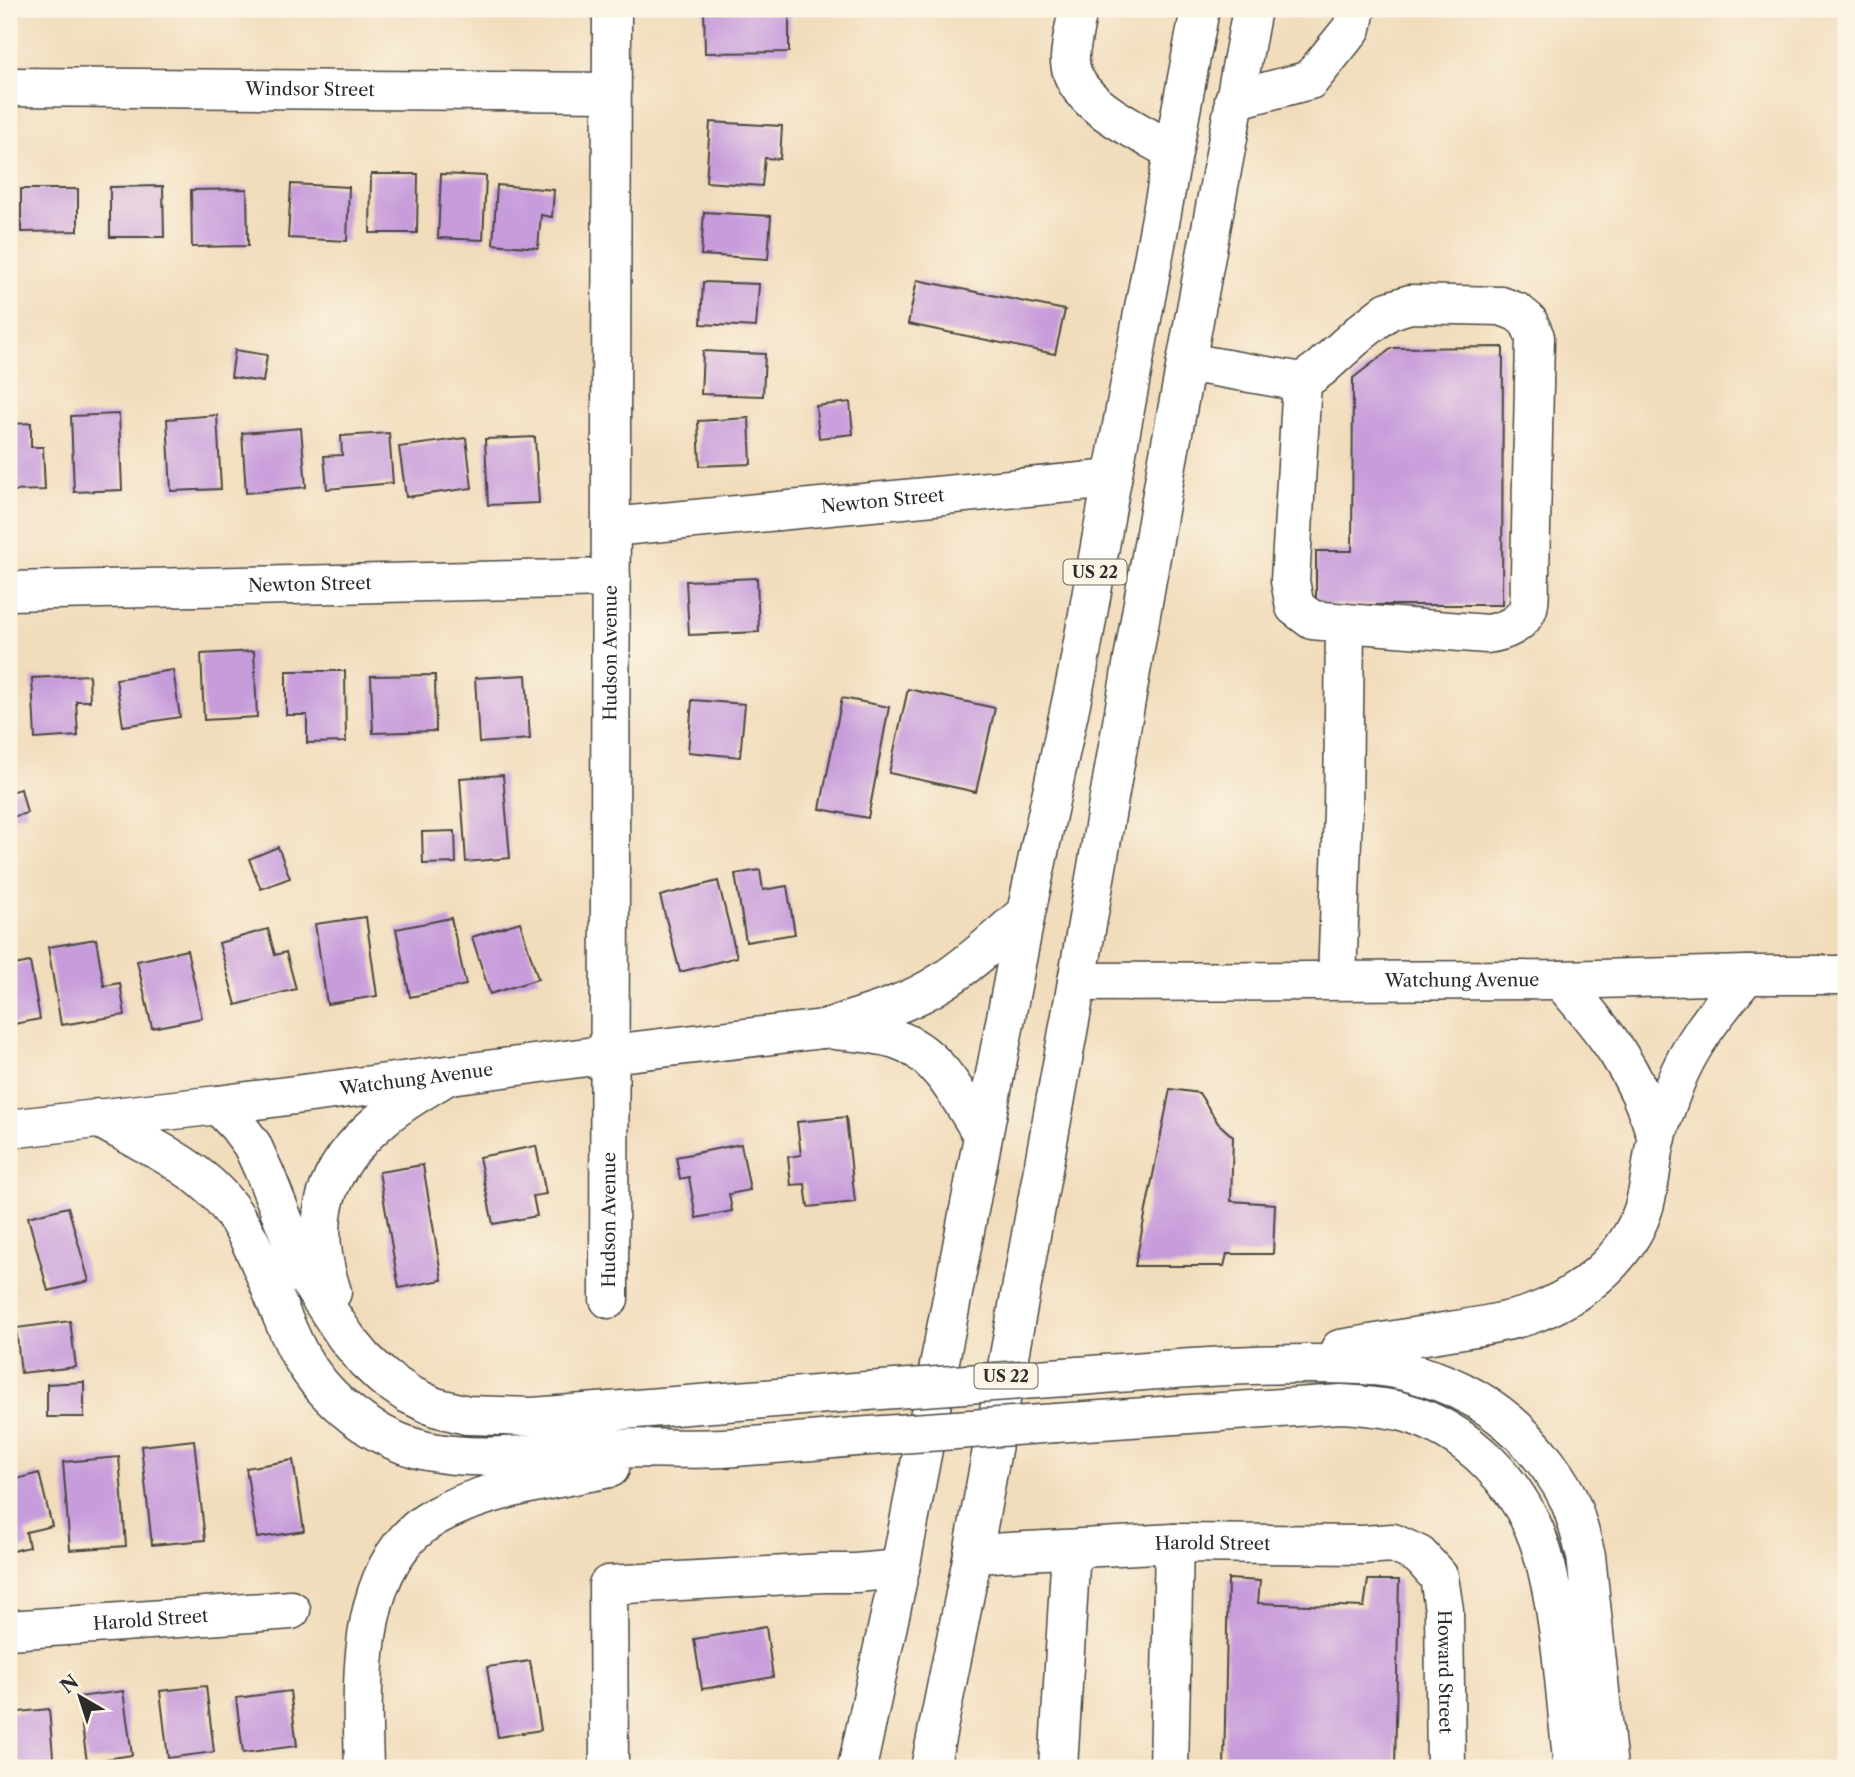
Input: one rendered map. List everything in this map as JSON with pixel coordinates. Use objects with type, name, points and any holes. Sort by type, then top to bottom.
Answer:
[{"type":"main road","name":"Hudson Avenue","points":[[609,1299],[612,9]]},
{"type":"main road","points":[[1078,9],[1070,63],[1078,87],[1102,110],[1173,151]]},
{"type":"main road","name":"US 22","points":[[857,1768],[900,1569],[1026,913],[1078,670],[1200,9]]},
{"type":"main road","name":"US 22","points":[[930,1768],[973,1554],[1186,362],[1252,9]]},
{"type":"main road","points":[[1234,100],[1310,80],[1352,28],[1356,9]]},
{"type":"main road","name":"Windsor Street","points":[[9,87],[610,92]]},
{"type":"main road","points":[[1186,362],[1302,382],[1388,311],[1410,304],[1501,306],[1517,312],[1528,321],[1535,337],[1530,575],[1527,609],[1518,622],[1503,631],[1487,634],[1312,620],[1295,607],[1290,581],[1302,382]]},
{"type":"main road","name":"Newton Street","points":[[611,527],[1112,479]]},
{"type":"main road","name":"Newton Street","points":[[9,591],[611,579]]},
{"type":"main road","points":[[1337,980],[1343,811],[1345,623]]},
{"type":"main road","points":[[822,1029],[914,997],[941,983],[1026,913]]},
{"type":"main road","points":[[1251,1364],[1500,1323],[1530,1315],[1578,1291],[1616,1256],[1631,1234],[1642,1211],[1657,1138],[1674,1084],[1702,1031],[1747,975]]},
{"type":"main road","name":"Watchung Avenue","points":[[1077,982],[1560,980],[1846,975]]},
{"type":"main road","points":[[1560,980],[1603,1029],[1630,1070],[1648,1108],[1657,1138]]},
{"type":"main road","points":[[822,1029],[876,1034],[898,1040],[916,1050],[947,1079],[982,1134]]},
{"type":"main road","name":"Watchung Avenue","points":[[9,1129],[822,1029]]},
{"type":"main road","points":[[346,1337],[326,1275],[321,1247],[321,1219],[325,1194],[333,1176],[364,1136],[383,1118],[448,1075]]},
{"type":"main road","points":[[218,1105],[252,1144],[306,1277],[346,1337],[383,1377],[408,1394],[435,1407],[467,1415],[533,1417],[1251,1364],[1346,1364],[1384,1367],[1450,1385],[1474,1397],[1519,1431],[1538,1452],[1569,1499],[1586,1556],[1608,1768]]},
{"type":"main road","points":[[99,1118],[194,1173],[212,1189],[230,1209],[244,1232],[300,1355],[317,1380],[339,1404],[365,1424],[394,1440],[427,1451],[487,1456],[605,1449],[722,1448],[1341,1404],[1372,1406],[1401,1412],[1432,1423],[1464,1442],[1490,1463],[1514,1490],[1528,1516],[1550,1581],[1573,1768]]},
{"type":"main road","points":[[364,1768],[363,1669],[366,1638],[383,1579],[394,1555],[410,1535],[435,1516],[495,1493],[554,1479],[722,1448]]},
{"type":"main road","points":[[1169,1768],[1174,1543]]},
{"type":"main road","name":"Harold Street","points":[[973,1554],[1174,1543],[1393,1544],[1419,1555],[1439,1577]]},
{"type":"main road","points":[[1058,1768],[1071,1549]]},
{"type":"main road","points":[[610,1768],[608,1586],[900,1569]]},
{"type":"main road","name":"Howard Street","points":[[1439,1577],[1444,1609],[1446,1768]]},
{"type":"main road","name":"Harold Street","points":[[9,1630],[290,1610]]},
{"type":"building","points":[[704,9],[789,9],[789,52],[705,53]]},
{"type":"building","points":[[710,122],[782,126],[780,159],[765,158],[762,186],[706,182]]},
{"type":"building","points":[[371,174],[418,174],[417,233],[370,233]]},
{"type":"building","points":[[441,174],[486,176],[483,240],[438,238]]},
{"type":"building","points":[[291,184],[349,187],[347,241],[288,238]]},
{"type":"building","points":[[497,185],[554,190],[552,217],[541,215],[538,248],[493,244]]},
{"type":"building","points":[[163,186],[164,237],[110,237],[110,187]]},
{"type":"building","points":[[21,189],[78,189],[78,231],[21,232]]},
{"type":"building","points":[[247,189],[248,246],[192,247],[191,190]]},
{"type":"building","points":[[704,212],[771,216],[768,259],[701,255]]},
{"type":"building","points":[[917,280],[1065,310],[1055,354],[908,324]]},
{"type":"building","points":[[703,282],[759,284],[756,327],[701,324]]},
{"type":"building","points":[[1503,347],[1502,605],[1316,605],[1316,551],[1352,551],[1353,378],[1392,348]]},
{"type":"building","points":[[235,350],[267,355],[263,382],[231,377]]},
{"type":"building","points":[[703,351],[765,354],[763,396],[701,394]]},
{"type":"building","points":[[850,402],[853,434],[819,438],[816,406]]},
{"type":"building","points":[[119,414],[122,490],[74,492],[71,416]]},
{"type":"building","points":[[217,415],[221,489],[171,491],[167,419]]},
{"type":"building","points":[[749,418],[751,464],[700,466],[698,421]]},
{"type":"building","points":[[31,423],[31,447],[43,447],[45,490],[9,491],[9,424]]},
{"type":"building","points":[[301,428],[306,487],[246,493],[242,433]]},
{"type":"building","points":[[389,433],[393,483],[327,489],[324,456],[342,455],[341,436]]},
{"type":"building","points":[[535,437],[539,503],[488,505],[485,439]]},
{"type":"building","points":[[466,438],[472,488],[406,497],[399,447]]},
{"type":"building","points":[[757,578],[759,632],[689,635],[686,581]]},
{"type":"building","points":[[254,651],[257,717],[204,720],[201,654]]},
{"type":"building","points":[[173,670],[180,717],[123,726],[116,679]]},
{"type":"building","points":[[286,671],[345,671],[346,742],[307,743],[307,715],[286,715]]},
{"type":"building","points":[[89,675],[90,701],[76,701],[78,736],[35,739],[32,678]]},
{"type":"building","points":[[435,675],[436,731],[373,733],[371,676]]},
{"type":"building","points":[[526,675],[530,739],[479,743],[475,678]]},
{"type":"building","points":[[908,689],[995,708],[976,792],[889,773]]},
{"type":"building","points":[[842,698],[889,707],[868,818],[820,809]]},
{"type":"building","points":[[692,700],[745,704],[740,757],[688,752]]},
{"type":"building","points":[[503,775],[510,858],[466,862],[460,778]]},
{"type":"building","points":[[21,789],[27,813],[9,818],[9,792]]},
{"type":"building","points":[[455,831],[456,863],[423,864],[422,832]]},
{"type":"building","points":[[278,847],[290,878],[261,889],[249,859]]},
{"type":"building","points":[[760,870],[763,890],[787,886],[795,934],[746,942],[735,874]]},
{"type":"building","points":[[718,881],[737,957],[680,972],[660,896]]},
{"type":"building","points":[[366,917],[377,996],[327,1004],[315,924]]},
{"type":"building","points":[[451,918],[466,985],[410,997],[396,929]]},
{"type":"building","points":[[520,922],[538,979],[490,994],[472,937]]},
{"type":"building","points":[[268,929],[275,955],[286,952],[296,989],[236,1005],[219,943]]},
{"type":"building","points":[[96,939],[104,986],[120,983],[125,1015],[61,1025],[48,947]]},
{"type":"building","points":[[187,950],[202,1018],[152,1028],[137,961]]},
{"type":"building","points":[[30,962],[40,1019],[9,1025],[9,966]]},
{"type":"building","points":[[1170,1089],[1199,1093],[1218,1123],[1233,1137],[1231,1201],[1275,1204],[1273,1254],[1227,1254],[1224,1266],[1135,1266]]},
{"type":"building","points":[[846,1117],[855,1202],[808,1207],[805,1184],[791,1185],[788,1157],[801,1155],[797,1122]]},
{"type":"building","points":[[741,1144],[750,1190],[729,1194],[732,1211],[696,1218],[689,1177],[680,1179],[676,1157]]},
{"type":"building","points":[[536,1146],[546,1194],[533,1196],[537,1216],[493,1224],[479,1157]]},
{"type":"building","points":[[423,1165],[442,1280],[399,1288],[379,1172]]},
{"type":"building","points":[[68,1207],[89,1281],[48,1291],[28,1217]]},
{"type":"building","points":[[70,1321],[76,1367],[21,1373],[16,1328]]},
{"type":"building","points":[[84,1382],[84,1417],[47,1417],[47,1384]]},
{"type":"building","points":[[194,1440],[205,1540],[152,1545],[141,1446]]},
{"type":"building","points":[[119,1457],[126,1546],[70,1550],[63,1462]]},
{"type":"building","points":[[293,1460],[304,1531],[257,1538],[246,1468]]},
{"type":"building","points":[[39,1473],[52,1526],[26,1532],[29,1547],[9,1552],[9,1481]]},
{"type":"building","points":[[1228,1579],[1260,1581],[1258,1603],[1364,1607],[1368,1580],[1399,1580],[1395,1768],[1224,1768]]},
{"type":"building","points":[[766,1627],[773,1677],[702,1689],[694,1639]]},
{"type":"building","points":[[530,1661],[541,1730],[498,1737],[487,1667]]},
{"type":"building","points":[[206,1686],[214,1752],[168,1758],[160,1691]]},
{"type":"building","points":[[123,1691],[132,1755],[87,1762],[78,1697]]},
{"type":"building","points":[[290,1691],[297,1746],[243,1753],[236,1698]]},
{"type":"building","points":[[49,1709],[54,1768],[24,1768],[24,1763],[9,1764],[9,1713]]}]
